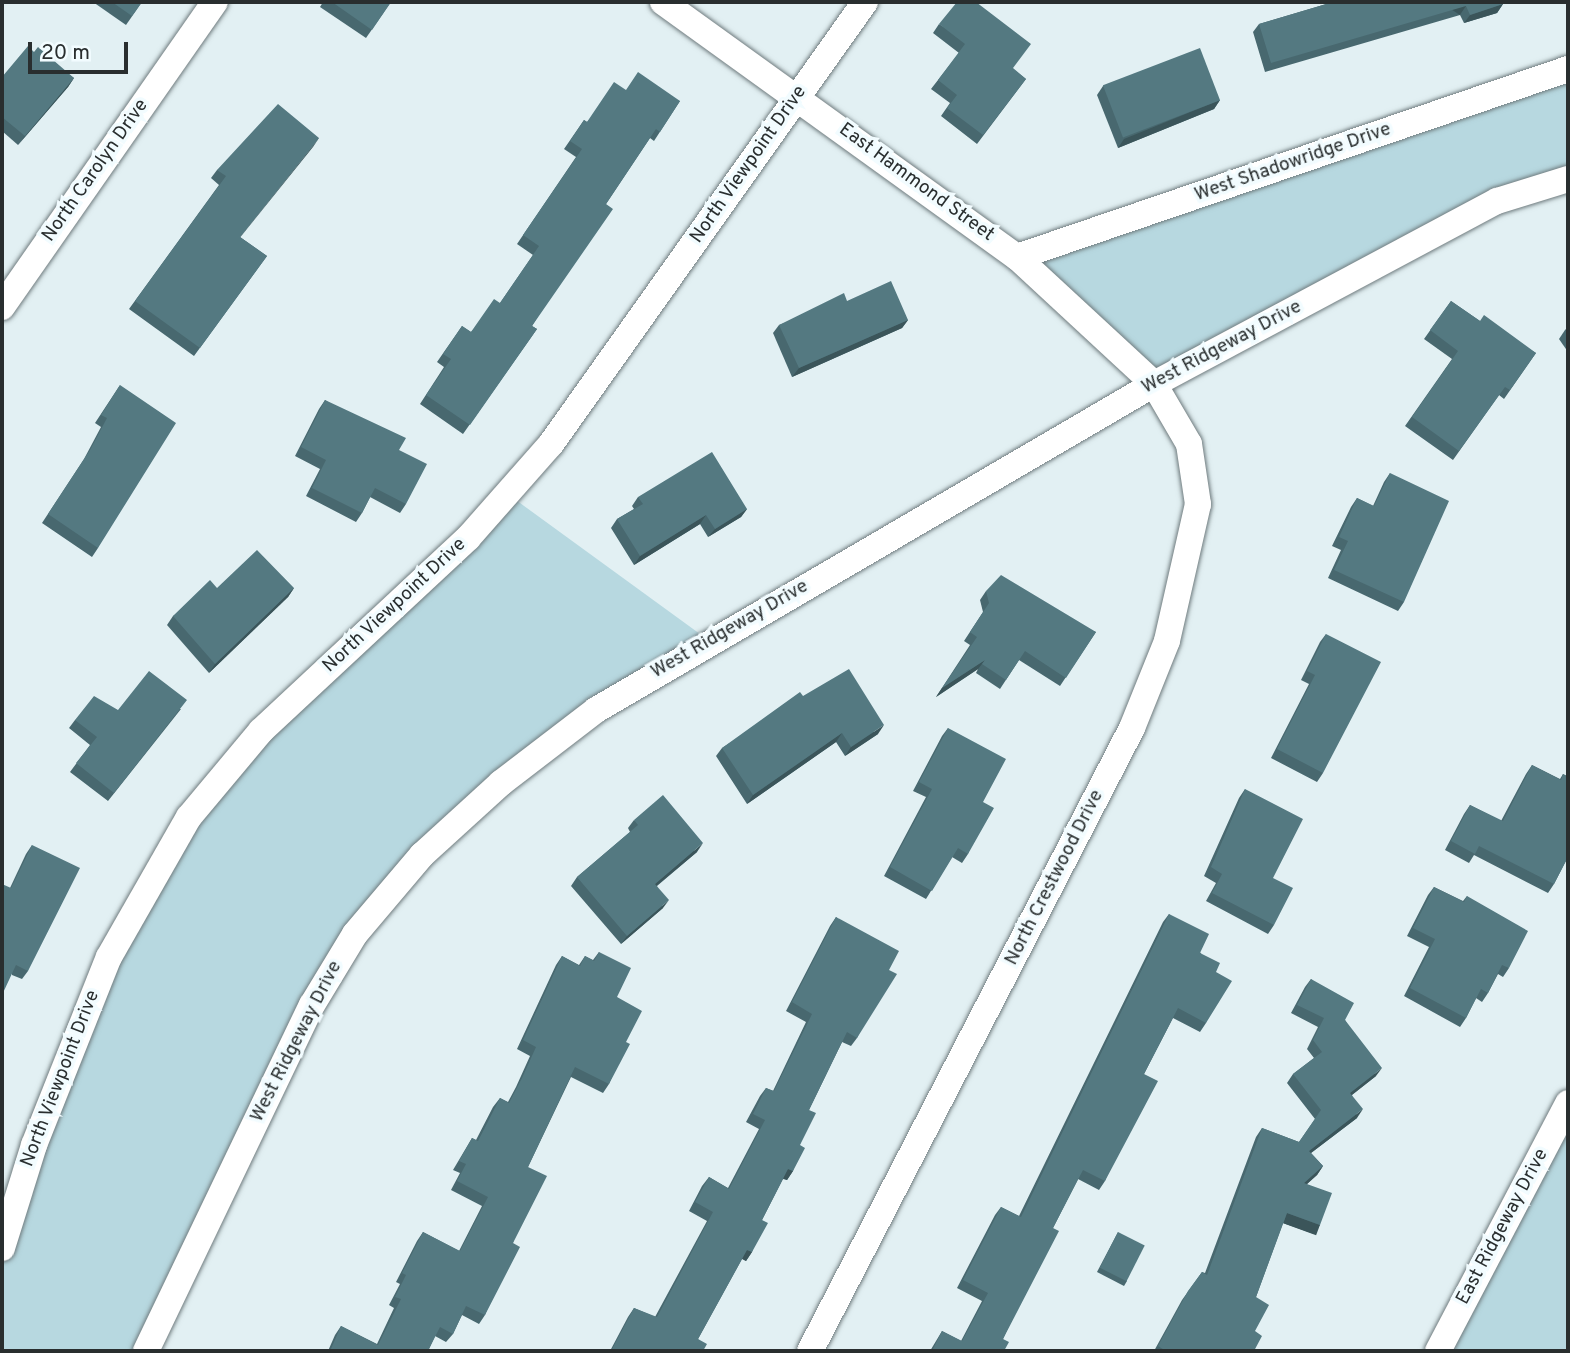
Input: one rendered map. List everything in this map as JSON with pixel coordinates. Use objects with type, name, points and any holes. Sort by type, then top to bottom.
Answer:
[{"type":"street","name":"North Carolyn Drive","points":[[2,307],[215,2]]},
{"type":"street","name":"East Hammond Street","points":[[663,2],[1017,257],[1154,384]]},
{"type":"street","name":"North Viewpoint Drive","points":[[2,1248],[34,1145],[104,969],[145,887],[189,817],[261,731],[509,495],[551,444],[865,2]]},
{"type":"street","name":"West Shadowridge Drive","points":[[1017,257],[1568,69]]},
{"type":"street","name":"West Ridgeway Drive","points":[[146,1351],[312,1005],[355,934],[422,855],[501,783],[596,710],[1154,384],[1497,201],[1568,179]]},
{"type":"street","name":"North Crestwood Drive","points":[[810,1351],[1150,690],[1181,590],[1198,504],[1189,444],[1154,384]]},
{"type":"street","name":"East Ridgeway Drive","points":[[1438,1351],[1568,1103]]},
{"type":"shaded area","points":[[1568,69],[1568,179],[1154,384],[1017,257]]},
{"type":"shaded area","points":[[509,495],[711,642],[596,710],[355,934],[146,1351],[2,1351],[2,1248],[34,1145],[189,817]]},
{"type":"shaded area","points":[[1568,1103],[1568,1351],[1438,1351]]},
{"type":"building","points":[[112,2],[142,2],[132,16]]},
{"type":"building","points":[[332,2],[391,2],[372,30]]},
{"type":"building","points":[[957,2],[976,2],[1031,44],[1013,68],[1026,79],[983,135],[947,108],[957,95],[938,80],[965,44],[939,24]]},
{"type":"building","points":[[1333,2],[1503,4],[1470,15],[1466,6],[1271,63],[1259,24]]},
{"type":"building","points":[[28,46],[34,52],[38,47],[74,78],[25,136],[2,117],[2,77]]},
{"type":"building","points":[[1200,48],[1220,100],[1123,138],[1103,85]]},
{"type":"building","points":[[638,72],[680,101],[660,132],[656,129],[606,204],[613,209],[532,326],[537,329],[470,425],[426,395],[451,359],[443,354],[462,326],[471,332],[494,299],[500,303],[539,246],[523,235],[582,149],[570,141],[584,120],[587,122],[614,82],[626,90]]},
{"type":"building","points":[[278,104],[319,138],[240,237],[267,256],[200,348],[135,301],[226,176],[217,170]]},
{"type":"building","points":[[891,281],[908,320],[799,368],[779,325],[844,293],[847,301]]},
{"type":"building","points":[[1451,301],[1480,321],[1484,315],[1536,353],[1510,390],[1505,387],[1459,451],[1412,417],[1458,351],[1430,330]]},
{"type":"building","points":[[120,385],[176,423],[98,548],[48,514],[90,450],[107,418],[101,415]]},
{"type":"building","points":[[325,400],[406,438],[399,450],[427,464],[406,504],[375,488],[362,513],[312,488],[326,460],[301,447]]},
{"type":"building","points":[[712,452],[747,509],[715,529],[706,515],[640,556],[617,519],[643,504],[638,497]]},
{"type":"building","points":[[1390,473],[1449,501],[1404,602],[1334,570],[1348,541],[1339,537],[1357,498],[1374,506]]},
{"type":"building","points":[[257,550],[294,588],[215,664],[173,616],[210,580],[217,588]]},
{"type":"building","points":[[1001,575],[1096,632],[1066,678],[1025,651],[1006,680],[982,664],[985,660],[942,688],[977,637],[970,632],[989,603],[986,591]]},
{"type":"building","points":[[1326,634],[1381,662],[1323,773],[1277,749],[1315,675],[1307,671]]},
{"type":"building","points":[[849,669],[884,725],[851,747],[842,733],[753,795],[722,748],[800,692],[803,696]]},
{"type":"building","points":[[149,671],[187,700],[114,793],[76,763],[97,737],[75,720],[94,696],[118,710]]},
{"type":"building","points":[[948,728],[1006,759],[983,802],[994,808],[968,854],[958,848],[932,891],[890,867],[932,789],[919,782]]},
{"type":"building","points":[[1532,765],[1561,780],[1563,774],[1568,777],[1568,857],[1554,884],[1479,846],[1475,854],[1451,841],[1470,805],[1503,821]]},
{"type":"building","points":[[1245,789],[1303,819],[1273,878],[1293,888],[1274,925],[1212,893],[1222,874],[1211,867]]},
{"type":"building","points":[[663,795],[703,843],[655,884],[669,900],[627,936],[577,877],[638,825],[634,820]]},
{"type":"building","points":[[32,845],[80,868],[28,971],[16,965],[2,995],[2,884],[11,888]]},
{"type":"building","points":[[1434,887],[1464,902],[1467,896],[1528,931],[1509,968],[1502,965],[1488,993],[1481,989],[1466,1018],[1410,988],[1435,939],[1413,928]]},
{"type":"building","points":[[1169,914],[1209,934],[1200,953],[1220,963],[1216,972],[1232,981],[1206,1023],[1178,1008],[1144,1074],[1158,1081],[1105,1181],[1083,1170],[1053,1228],[1059,1231],[1003,1339],[1009,1342],[1004,1351],[932,1351],[942,1331],[962,1341],[988,1293],[963,1280],[1001,1207],[1021,1217]]},
{"type":"building","points":[[836,917],[899,951],[889,970],[897,974],[857,1038],[847,1032],[809,1110],[816,1113],[800,1145],[805,1148],[793,1171],[788,1169],[762,1220],[768,1223],[752,1252],[747,1250],[698,1339],[707,1344],[703,1351],[611,1351],[634,1308],[657,1317],[713,1212],[695,1202],[709,1177],[729,1189],[765,1120],[753,1114],[766,1088],[774,1091],[812,1014],[792,1002]]},
{"type":"building","points":[[599,952],[631,968],[617,997],[642,1011],[626,1042],[630,1044],[609,1084],[575,1067],[528,1167],[547,1176],[513,1243],[520,1247],[485,1315],[466,1306],[453,1334],[440,1327],[428,1351],[330,1351],[341,1326],[378,1345],[401,1299],[395,1297],[406,1275],[402,1273],[423,1232],[460,1251],[488,1197],[457,1181],[466,1164],[459,1161],[472,1138],[478,1141],[500,1098],[509,1103],[522,1078],[536,1047],[523,1040],[562,956],[580,966],[585,956],[594,961]]},
{"type":"building","points":[[1311,979],[1354,1003],[1345,1020],[1382,1068],[1350,1093],[1363,1109],[1309,1151],[1323,1166],[1304,1183],[1332,1193],[1320,1225],[1287,1213],[1256,1297],[1269,1305],[1255,1331],[1262,1336],[1254,1351],[1166,1351],[1158,1346],[1188,1291],[1202,1272],[1207,1275],[1262,1128],[1299,1142],[1321,1110],[1293,1074],[1322,1052],[1313,1040],[1324,1018],[1297,1005]]},
{"type":"building","points":[[1118,1232],[1145,1246],[1127,1281],[1100,1268]]}]
